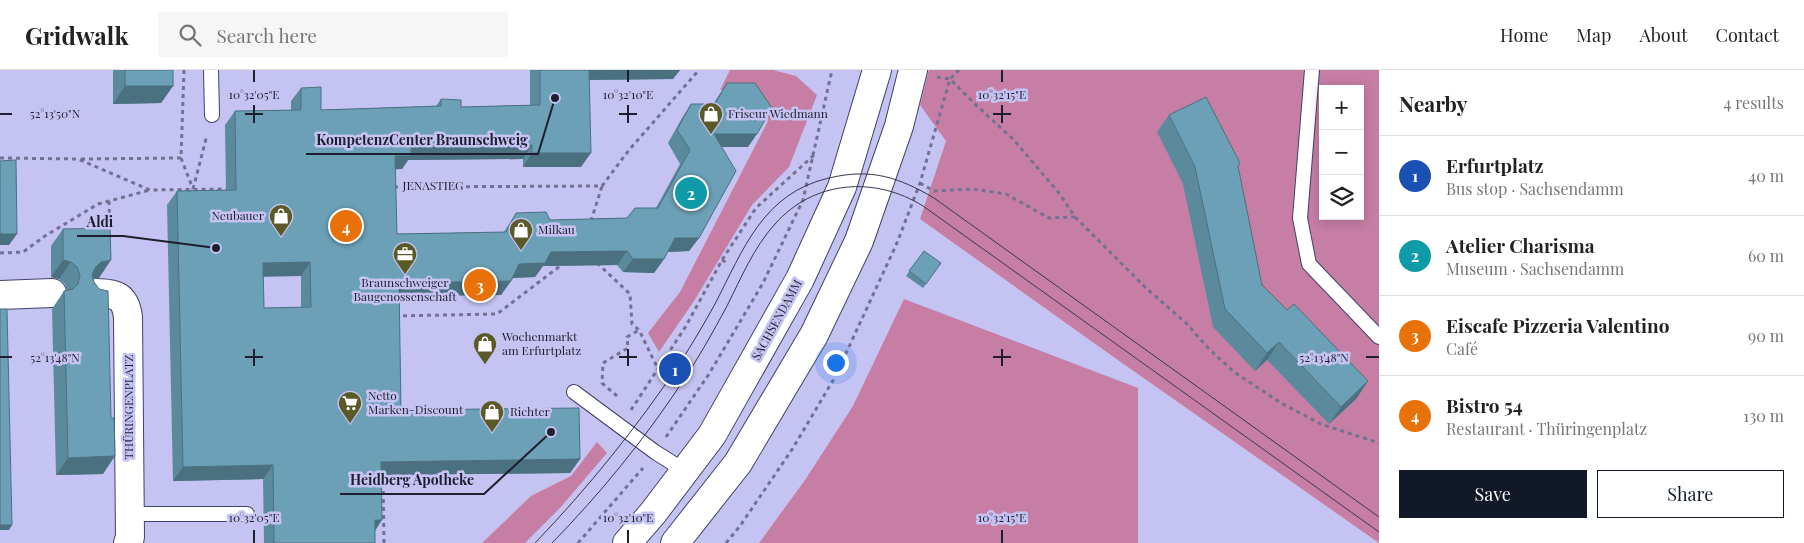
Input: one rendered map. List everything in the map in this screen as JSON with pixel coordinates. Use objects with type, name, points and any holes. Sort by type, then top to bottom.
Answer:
[{"type":"street","name":"SACHSENDAMM","points":[[627,543],[712,436],[800,279],[842,187],[877,70]]},
{"type":"street","points":[[675,543],[738,463],[814,336],[859,241],[899,126],[913,70]]},
{"type":"street","points":[[0,295],[52,293]]},
{"type":"street","name":"THÜRINGENPLATZ","points":[[96,293],[110,293],[121,298],[126,306],[128,317],[129,531]]},
{"type":"lane","points":[[211,70],[212,115]]},
{"type":"lane","points":[[1312,70],[1300,218],[1309,264],[1379,337]]},
{"type":"lane","points":[[574,392],[655,452],[685,471]]},
{"type":"lane","points":[[129,531],[246,514]]},
{"type":"path","points":[[184,70],[181,158],[193,190]]},
{"type":"path","points":[[591,222],[602,186],[629,150],[699,70]]},
{"type":"path","points":[[578,543],[655,452],[709,374],[763,283],[803,200],[832,70]]},
{"type":"path","points":[[950,79],[1013,139],[1059,192],[1075,217],[1147,289],[1186,323],[1209,349],[1234,372],[1281,403],[1321,424],[1379,443]]},
{"type":"path","points":[[193,190],[212,115]]},
{"type":"path","points":[[639,330],[627,337],[628,348],[603,363],[602,383],[632,409],[686,326],[722,260],[756,208],[814,154]]},
{"type":"path","points":[[0,158],[181,158]]},
{"type":"path","points":[[78,159],[150,190]]},
{"type":"path","points":[[920,183],[934,191],[973,190],[1006,194],[1049,218],[1075,217]]},
{"type":"path","name":"JENASTIEG","points":[[387,187],[602,186]]},
{"type":"path","points":[[0,253],[23,252],[45,236],[98,204],[150,190],[240,189]]},
{"type":"path","points":[[110,201],[110,238]]},
{"type":"path","points":[[722,260],[727,263]]},
{"type":"path","points":[[389,316],[497,314],[567,261]]},
{"type":"path","points":[[596,262],[630,294],[632,324],[639,330],[658,370]]},
{"type":"path","points":[[383,475],[384,543]]},
{"type":"shaded area","points":[[730,70],[773,70],[796,76],[817,95],[789,167],[752,205],[694,301],[659,352],[648,333],[680,292],[768,121],[749,90],[720,90]]},
{"type":"shaded area","points":[[929,70],[1379,70],[1379,543],[920,219],[946,141],[920,105]]},
{"type":"shaded area","points":[[904,299],[1138,388],[1138,543],[759,543],[805,480],[853,406]]},
{"type":"shaded area","points":[[597,442],[607,453],[560,508],[525,543],[482,543],[531,496],[571,476]]},
{"type":"building","points":[[125,70],[173,70],[173,86],[125,86]]},
{"type":"building","points":[[540,70],[589,70],[591,153],[532,153],[532,145],[411,146],[411,156],[395,156],[397,234],[506,232],[516,213],[546,212],[550,220],[627,218],[635,208],[658,208],[690,150],[677,130],[691,104],[715,104],[727,83],[755,83],[772,108],[757,134],[714,134],[736,171],[699,238],[675,238],[664,259],[633,259],[627,251],[551,252],[545,263],[519,264],[511,281],[399,283],[401,410],[579,408],[580,459],[381,462],[382,520],[375,520],[375,543],[274,543],[273,465],[183,467],[177,191],[236,190],[235,111],[301,110],[301,88],[321,87],[321,110],[441,106],[441,99],[461,100],[461,107],[540,105]],"holes":[[[310,262],[311,307],[264,308],[263,263]]]},
{"type":"building","points":[[1206,97],[1240,163],[1238,166],[1262,285],[1287,310],[1294,304],[1368,381],[1341,407],[1279,342],[1267,353],[1225,309],[1195,167],[1169,115]]},
{"type":"building","points":[[16,160],[17,234],[0,234],[0,161]]},
{"type":"building","points":[[110,228],[111,260],[101,262],[95,268],[92,275],[99,289],[108,291],[111,418],[114,418],[115,456],[68,458],[64,291],[73,289],[78,284],[80,276],[77,267],[71,262],[63,260],[63,229]]},
{"type":"building","points":[[924,251],[941,263],[926,284],[909,271]]},
{"type":"building","points":[[0,309],[7,309],[12,525],[0,525]]},
{"type":"tram line","points":[[535,543],[593,479],[664,387],[707,319],[746,244],[771,210],[787,196],[806,186],[829,178],[858,174],[884,176],[934,198],[1379,517]]},
{"type":"tram line","points":[[552,543],[604,486],[667,405],[705,345],[754,253],[767,233],[791,209],[808,198],[826,191],[846,187],[885,190],[904,196],[923,206],[1379,532]]},
{"type":"place","name":"KompetenzCenter Braunschweig","points":[[555,98]]},
{"type":"place","name":"Friseur Wiedmann","points":[[711,135]]},
{"type":"place","name":"Atelier Charisma","points":[[691,193]]},
{"type":"place","name":"Bistro 54","points":[[346,226]]},
{"type":"place","name":"Neubauer","points":[[281,237]]},
{"type":"place","name":"Aldi","points":[[216,248]]},
{"type":"place","name":"Milkau","points":[[521,251]]},
{"type":"place","name":"Braunschweiger Baugenossenschaft","points":[[405,275]]},
{"type":"place","name":"Eiscafe Pizzeria Valentino","points":[[480,285]]},
{"type":"place","name":"Wochenmarkt am Erfurtplatz","points":[[485,365]]},
{"type":"place","name":"Erfurtplatz","points":[[675,369]]},
{"type":"place","name":"Netto Marken-Discount","points":[[350,424]]},
{"type":"place","name":"Heidberg Apotheke","points":[[551,432]]},
{"type":"place","name":"Richter","points":[[492,433]]}]
